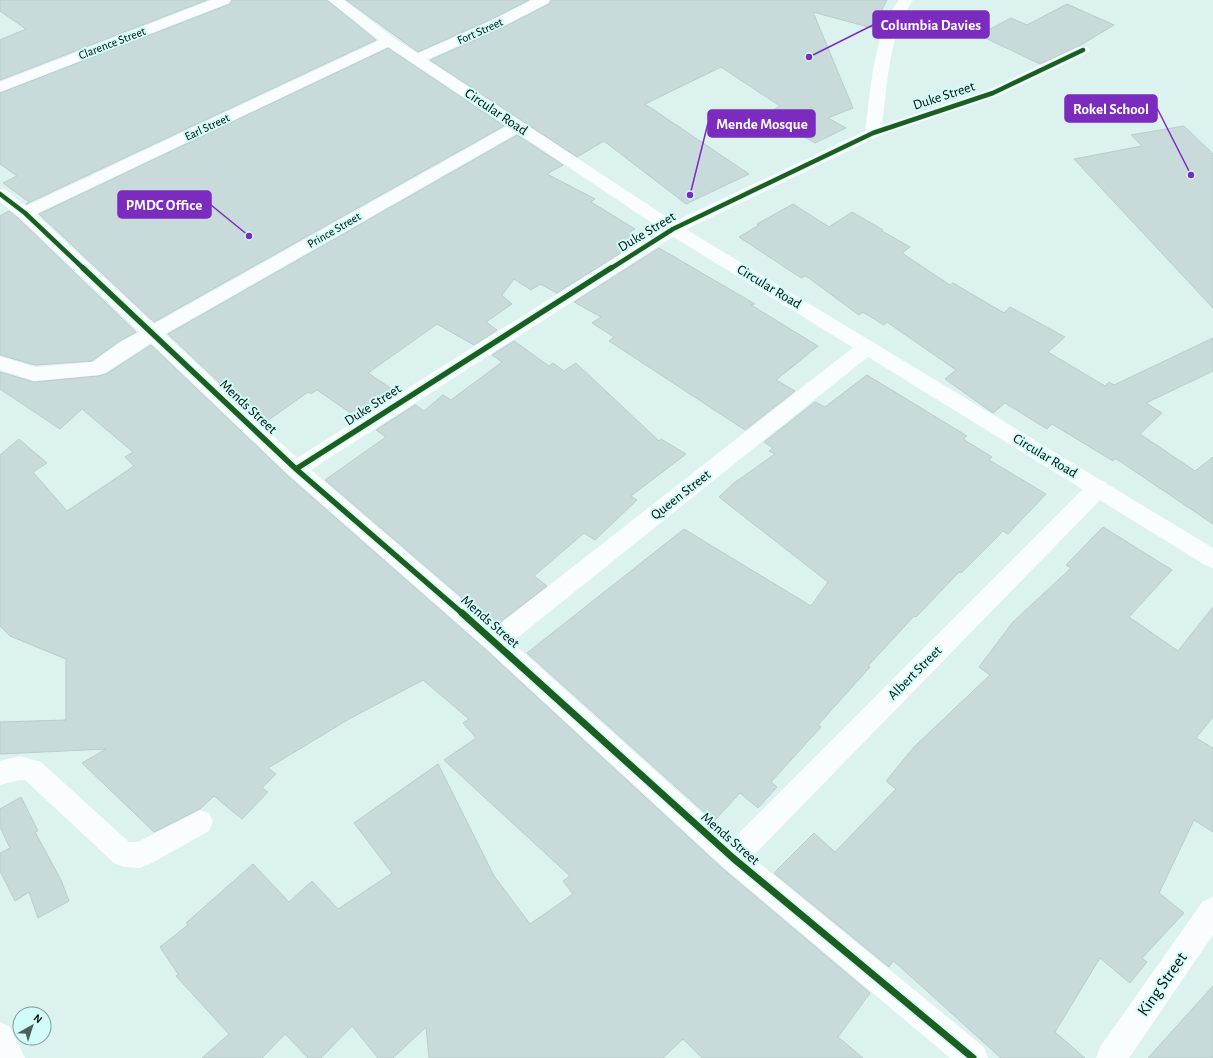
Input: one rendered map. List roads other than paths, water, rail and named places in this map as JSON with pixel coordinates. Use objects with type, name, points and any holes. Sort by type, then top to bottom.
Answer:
[{"type":"street","name":"Clarence Street","points":[[0,86],[224,0]]},
{"type":"street","name":"Circular Road","points":[[335,0],[389,41],[517,127],[673,228],[1213,559]]},
{"type":"street","name":"Fort Street","points":[[417,59],[498,23],[543,0]]},
{"type":"street","points":[[873,133],[888,37],[900,5],[906,0]]},
{"type":"street","name":"Earl Street","points":[[25,213],[389,41]]},
{"type":"street","name":"Duke Street","points":[[296,469],[673,228],[873,133],[993,93],[1083,50]]},
{"type":"street","name":"Prince Street","points":[[0,363],[34,374],[98,368],[126,348],[517,127]]},
{"type":"street","name":"Mends Street","points":[[0,194],[25,213],[296,469],[495,642],[732,858],[973,1058]]},
{"type":"street","name":"Queen Street","points":[[495,642],[868,347]]},
{"type":"street","name":"Albert Street","points":[[732,858],[1098,488]]},
{"type":"street","points":[[0,773],[20,768],[32,770],[110,843],[124,854],[140,855],[200,822]]},
{"type":"street","name":"King Street","points":[[1111,1058],[1213,911]]},
{"type":"street","points":[[0,1037],[10,1058]]},
{"type":"place","name":"Columbia Davies","points":[[809,57]]},
{"type":"place","name":"Rokel School","points":[[1191,175]]},
{"type":"place","name":"Mende Mosque","points":[[690,195]]},
{"type":"place","name":"PMDC Office","points":[[249,236]]}]
